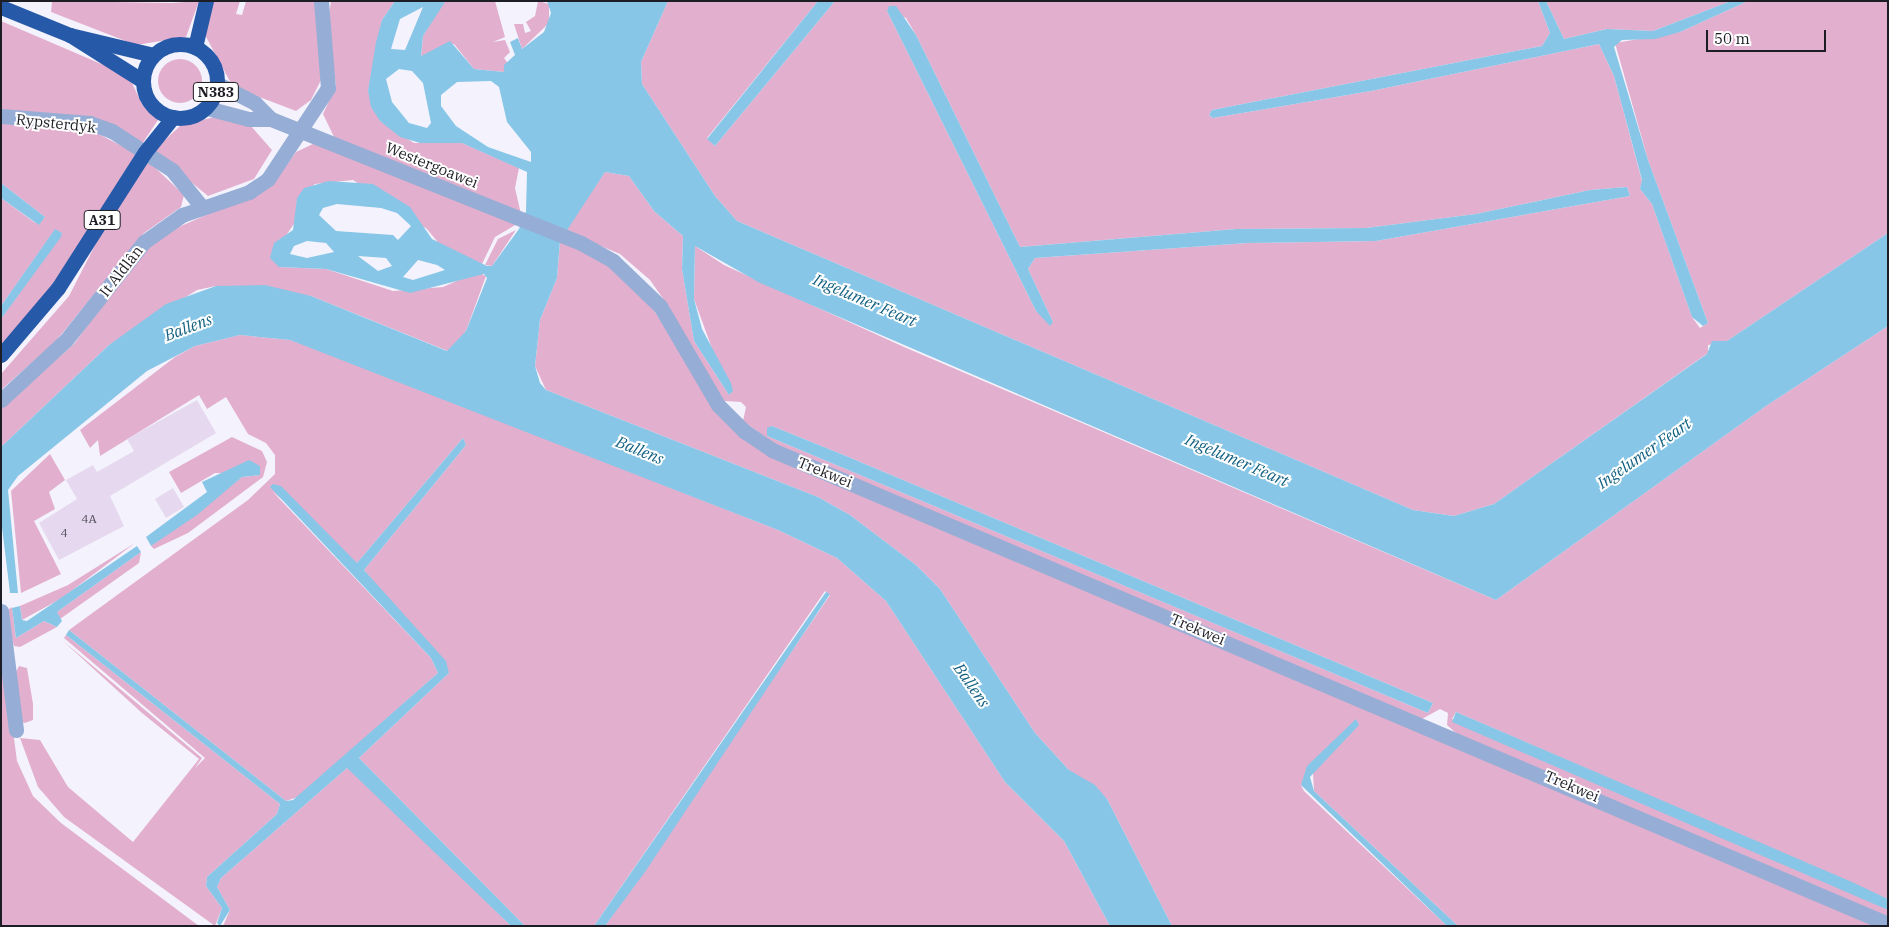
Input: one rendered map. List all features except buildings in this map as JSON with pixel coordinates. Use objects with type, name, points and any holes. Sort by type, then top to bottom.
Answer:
[{"type":"highway","points":[[143,82],[153,55],[169,46],[195,47],[206,1]]},
{"type":"highway","points":[[1,7],[70,35],[153,55]]},
{"type":"highway","points":[[70,35],[143,82],[156,109],[173,117]]},
{"type":"highway","name":"N383","points":[[173,117],[190,116],[207,108],[218,84],[211,61],[195,47]]},
{"type":"highway","name":"A31","points":[[1,355],[58,288],[145,152],[173,117]]},
{"type":"street","name":"It Aldlân","points":[[1,400],[66,340],[144,242],[200,206],[264,183],[328,88],[321,1]]},
{"type":"street","name":"Westergoawei","points":[[218,84],[255,103],[271,119],[581,243]]},
{"type":"street","name":"Westergoawei","points":[[207,108],[249,120],[271,119]]},
{"type":"street","name":"Rypsterdyk","points":[[1,116],[90,123],[145,152],[180,178],[200,206]]},
{"type":"street","name":"Trekwei","points":[[581,243],[638,281],[660,306],[718,405],[744,431],[772,450],[1888,924]]},
{"type":"street","points":[[1,611],[16,730]]},
{"type":"shaded area","points":[[52,1],[172,3],[199,1],[186,37],[136,45],[51,12]]},
{"type":"shaded area","points":[[212,1],[240,1],[236,14],[242,15],[246,1],[315,1],[321,80],[311,100],[296,111],[233,87],[205,35]]},
{"type":"shaded area","points":[[331,1],[395,1],[382,20],[368,91],[380,121],[414,143],[462,143],[519,168],[515,188],[521,214],[335,139],[323,114],[336,86],[328,22]]},
{"type":"shaded area","points":[[444,1],[495,1],[505,37],[493,42],[505,40],[510,52],[504,58],[507,62],[504,72],[474,69],[454,44],[421,56],[423,36]]},
{"type":"shaded area","points":[[538,1],[549,4],[549,23],[522,49],[514,24],[523,24],[525,33],[531,31],[526,22],[535,16]]},
{"type":"shaded area","points":[[668,1],[818,1],[707,138],[715,146],[835,1],[1538,1],[1550,33],[1542,46],[1212,110],[1209,115],[1213,118],[1371,91],[1599,44],[1614,76],[1642,181],[1640,189],[1652,204],[1692,317],[1700,328],[1708,323],[1648,160],[1615,43],[1680,32],[1748,1],[1888,1],[1888,233],[1727,341],[1708,345],[1708,353],[1494,504],[1454,516],[1413,510],[737,221],[715,196],[642,84],[641,62]],"holes":[[[887,11],[906,18],[1020,247],[1236,229],[1366,228],[1476,214],[1590,190],[1627,187],[1630,196],[1376,241],[1248,243],[1035,258],[1028,269],[1053,322],[1036,311]]]},
{"type":"shaded area","points":[[1546,1],[1731,1],[1653,31],[1607,29],[1564,39]]},
{"type":"shaded area","points":[[1,21],[113,69],[132,83],[143,106],[158,120],[142,144],[127,133],[1,109]]},
{"type":"shaded area","points":[[176,59],[184,59],[196,65],[202,81],[196,97],[184,103],[176,103],[164,97],[158,85],[158,77],[164,65]]},
{"type":"shaded area","points":[[218,116],[251,126],[272,150],[254,179],[208,196],[153,151],[180,126]]},
{"type":"shaded area","points":[[1,122],[89,129],[137,154],[53,285],[1,346],[1,319],[62,233],[54,231],[1,306],[1,198],[34,222],[39,224],[45,217],[1,183]]},
{"type":"shaded area","points":[[317,142],[517,224],[495,237],[482,264],[440,245],[427,229],[353,180],[315,184],[297,198],[296,221],[285,237],[279,267],[326,269],[393,291],[443,287],[477,272],[486,276],[466,331],[457,343],[448,351],[311,296],[216,286],[197,290],[109,345],[1,447],[1,409],[74,344],[133,264],[153,244],[172,230],[272,186],[296,152]]},
{"type":"shaded area","points":[[147,160],[184,195],[181,207],[144,233],[55,342],[1,390],[1,374],[69,296],[110,216]]},
{"type":"shaded area","points":[[605,172],[629,176],[654,211],[683,236],[682,269],[694,341],[729,395],[694,299],[695,246],[724,265],[904,347],[1496,600],[1766,406],[1888,326],[1888,899],[1456,712],[1452,719],[1817,877],[1888,910],[1888,919],[1457,734],[1447,725],[1448,713],[1440,709],[1422,719],[781,448],[743,421],[746,407],[741,402],[725,401],[718,396],[669,307],[650,280],[620,254],[565,231]],"holes":[[[772,426],[1433,703],[1428,713],[767,436]]]},
{"type":"shaded area","points":[[516,230],[492,266],[485,265],[498,239]]},
{"type":"shaded area","points":[[560,241],[607,261],[643,293],[726,423],[1883,926],[1458,926],[1314,791],[1313,773],[1301,785],[1304,791],[1447,926],[1172,926],[1107,799],[1069,770],[1035,733],[940,589],[916,565],[850,515],[818,497],[546,390],[535,366],[540,320],[557,278]]},
{"type":"shaded area","points":[[240,335],[290,340],[333,355],[778,530],[837,558],[886,601],[1005,782],[1064,841],[1110,926],[605,926],[830,595],[825,591],[594,926],[525,926],[359,758],[449,673],[364,570],[466,445],[463,438],[357,563],[272,491],[431,658],[438,673],[298,797],[286,801],[69,630],[248,500],[275,474],[275,455],[266,443],[248,434],[226,397],[207,409],[199,395],[100,456],[98,440],[90,448],[80,430],[175,357],[195,346]]},
{"type":"shaded area","points":[[232,437],[262,451],[267,462],[263,477],[188,533],[154,549],[151,546],[242,477],[260,475],[215,473],[181,493],[169,472]]},
{"type":"shaded area","points":[[50,454],[65,480],[49,492],[55,509],[34,521],[61,574],[21,593],[11,491]]},
{"type":"shaded area","points":[[135,543],[62,598],[22,620],[20,606],[68,585]]},
{"type":"shaded area","points":[[141,552],[139,563],[60,619],[57,612]]},
{"type":"shaded area","points":[[12,607],[16,638],[44,621],[57,627],[20,647],[14,646],[5,612]]},
{"type":"shaded area","points":[[66,635],[280,804],[277,814],[207,877],[206,886],[222,908],[215,926],[64,817],[38,787],[20,738],[40,740],[68,787],[133,842],[199,759],[142,713],[62,640],[202,758],[195,768],[205,758],[64,638]]},
{"type":"shaded area","points":[[1,640],[17,761],[33,796],[61,823],[199,926],[1,926]]},
{"type":"shaded area","points":[[19,666],[27,668],[33,704],[33,720],[25,723],[21,722],[13,678]]},
{"type":"shaded area","points":[[347,768],[353,769],[511,926],[223,926],[230,910],[217,887],[221,878]]},
{"type":"water","points":[[395,1],[445,2],[423,36],[421,56],[450,41],[474,69],[504,72],[504,65],[515,55],[510,42],[518,38],[522,49],[544,32],[551,13],[547,1],[668,1],[641,62],[642,84],[715,196],[737,221],[1413,510],[1454,516],[1494,504],[1707,354],[1712,341],[1727,341],[1888,233],[1888,326],[1766,406],[1496,600],[760,283],[695,246],[694,299],[702,329],[731,383],[733,391],[729,395],[694,341],[682,269],[683,236],[654,211],[629,176],[605,172],[560,241],[557,278],[540,320],[535,366],[540,383],[546,390],[818,497],[850,515],[916,565],[940,589],[1035,733],[1069,770],[1095,785],[1107,799],[1172,926],[1110,926],[1064,841],[1005,782],[886,601],[837,558],[778,530],[290,340],[240,335],[195,346],[147,371],[18,476],[8,490],[18,593],[10,593],[1,519],[1,447],[109,345],[166,304],[216,286],[265,285],[311,296],[447,351],[466,331],[487,278],[484,274],[410,293],[326,269],[279,267],[270,258],[274,243],[293,230],[297,198],[304,188],[329,181],[373,184],[410,207],[432,239],[487,266],[492,266],[519,229],[526,211],[527,172],[462,143],[420,143],[400,137],[380,121],[371,107],[368,91],[376,42],[382,20]],"holes":[[[423,7],[405,50],[391,49],[400,19]],[[399,69],[412,71],[423,83],[431,123],[427,128],[409,123],[392,102],[386,79]],[[491,81],[499,87],[507,122],[531,152],[531,162],[488,147],[456,126],[441,106],[441,95],[457,82]],[[337,204],[381,208],[397,213],[411,226],[398,240],[393,235],[336,231],[319,215],[323,208]],[[307,241],[326,243],[334,252],[307,258],[290,254],[294,246]],[[358,256],[386,258],[392,266],[378,271]],[[418,260],[437,265],[445,270],[413,280],[403,277]]]},
{"type":"water","points":[[818,1],[835,1],[715,146],[707,139]]},
{"type":"water","points":[[1538,1],[1546,1],[1564,39],[1607,29],[1653,31],[1731,1],[1748,1],[1680,32],[1655,39],[1622,40],[1614,47],[1648,160],[1708,323],[1703,326],[1692,317],[1652,204],[1640,189],[1642,180],[1614,76],[1599,44],[1371,91],[1213,118],[1209,115],[1212,110],[1542,46],[1550,33]]},
{"type":"water","points":[[889,6],[896,6],[916,35],[1020,247],[1236,229],[1366,228],[1476,214],[1590,190],[1627,187],[1630,196],[1376,241],[1248,243],[1035,258],[1028,269],[1053,322],[1050,326],[1036,311],[887,11]]},
{"type":"water","points":[[1,183],[45,217],[39,225],[1,198]]},
{"type":"water","points":[[55,229],[62,233],[61,237],[1,319],[1,306]]},
{"type":"water","points":[[772,426],[1433,703],[1428,713],[767,436],[767,428]]},
{"type":"water","points":[[463,438],[466,445],[364,570],[446,661],[449,673],[359,758],[525,926],[511,926],[347,768],[221,878],[217,887],[230,910],[220,926],[217,923],[222,908],[206,886],[207,877],[277,814],[280,804],[66,635],[69,630],[286,801],[293,800],[438,673],[431,658],[270,487],[273,484],[281,486],[357,563]]},
{"type":"water","points":[[249,460],[260,466],[260,475],[242,477],[197,515],[151,546],[146,537],[207,492],[202,482]]},
{"type":"water","points":[[137,546],[141,552],[57,612],[62,621],[57,627],[44,621],[16,638],[12,608],[20,606],[22,620],[27,621]]},
{"type":"water","points":[[826,592],[830,594],[645,872],[605,926],[594,926]]},
{"type":"water","points":[[1456,712],[1852,882],[1888,899],[1888,910],[1452,722]]},
{"type":"water","points":[[1356,719],[1359,725],[1310,777],[1314,791],[1458,926],[1447,926],[1301,785],[1307,766]]},
{"type":"water label","name":"Ingelumer Feart","points":[[865,300]]},
{"type":"water label","name":"Ballens","points":[[188,327]]},
{"type":"water label","name":"Ballens","points":[[640,450]]},
{"type":"water label","name":"Ingelumer Feart","points":[[1644,453]]},
{"type":"water label","name":"Ingelumer Feart","points":[[1237,460]]},
{"type":"water label","name":"Ballens","points":[[972,685]]}]
